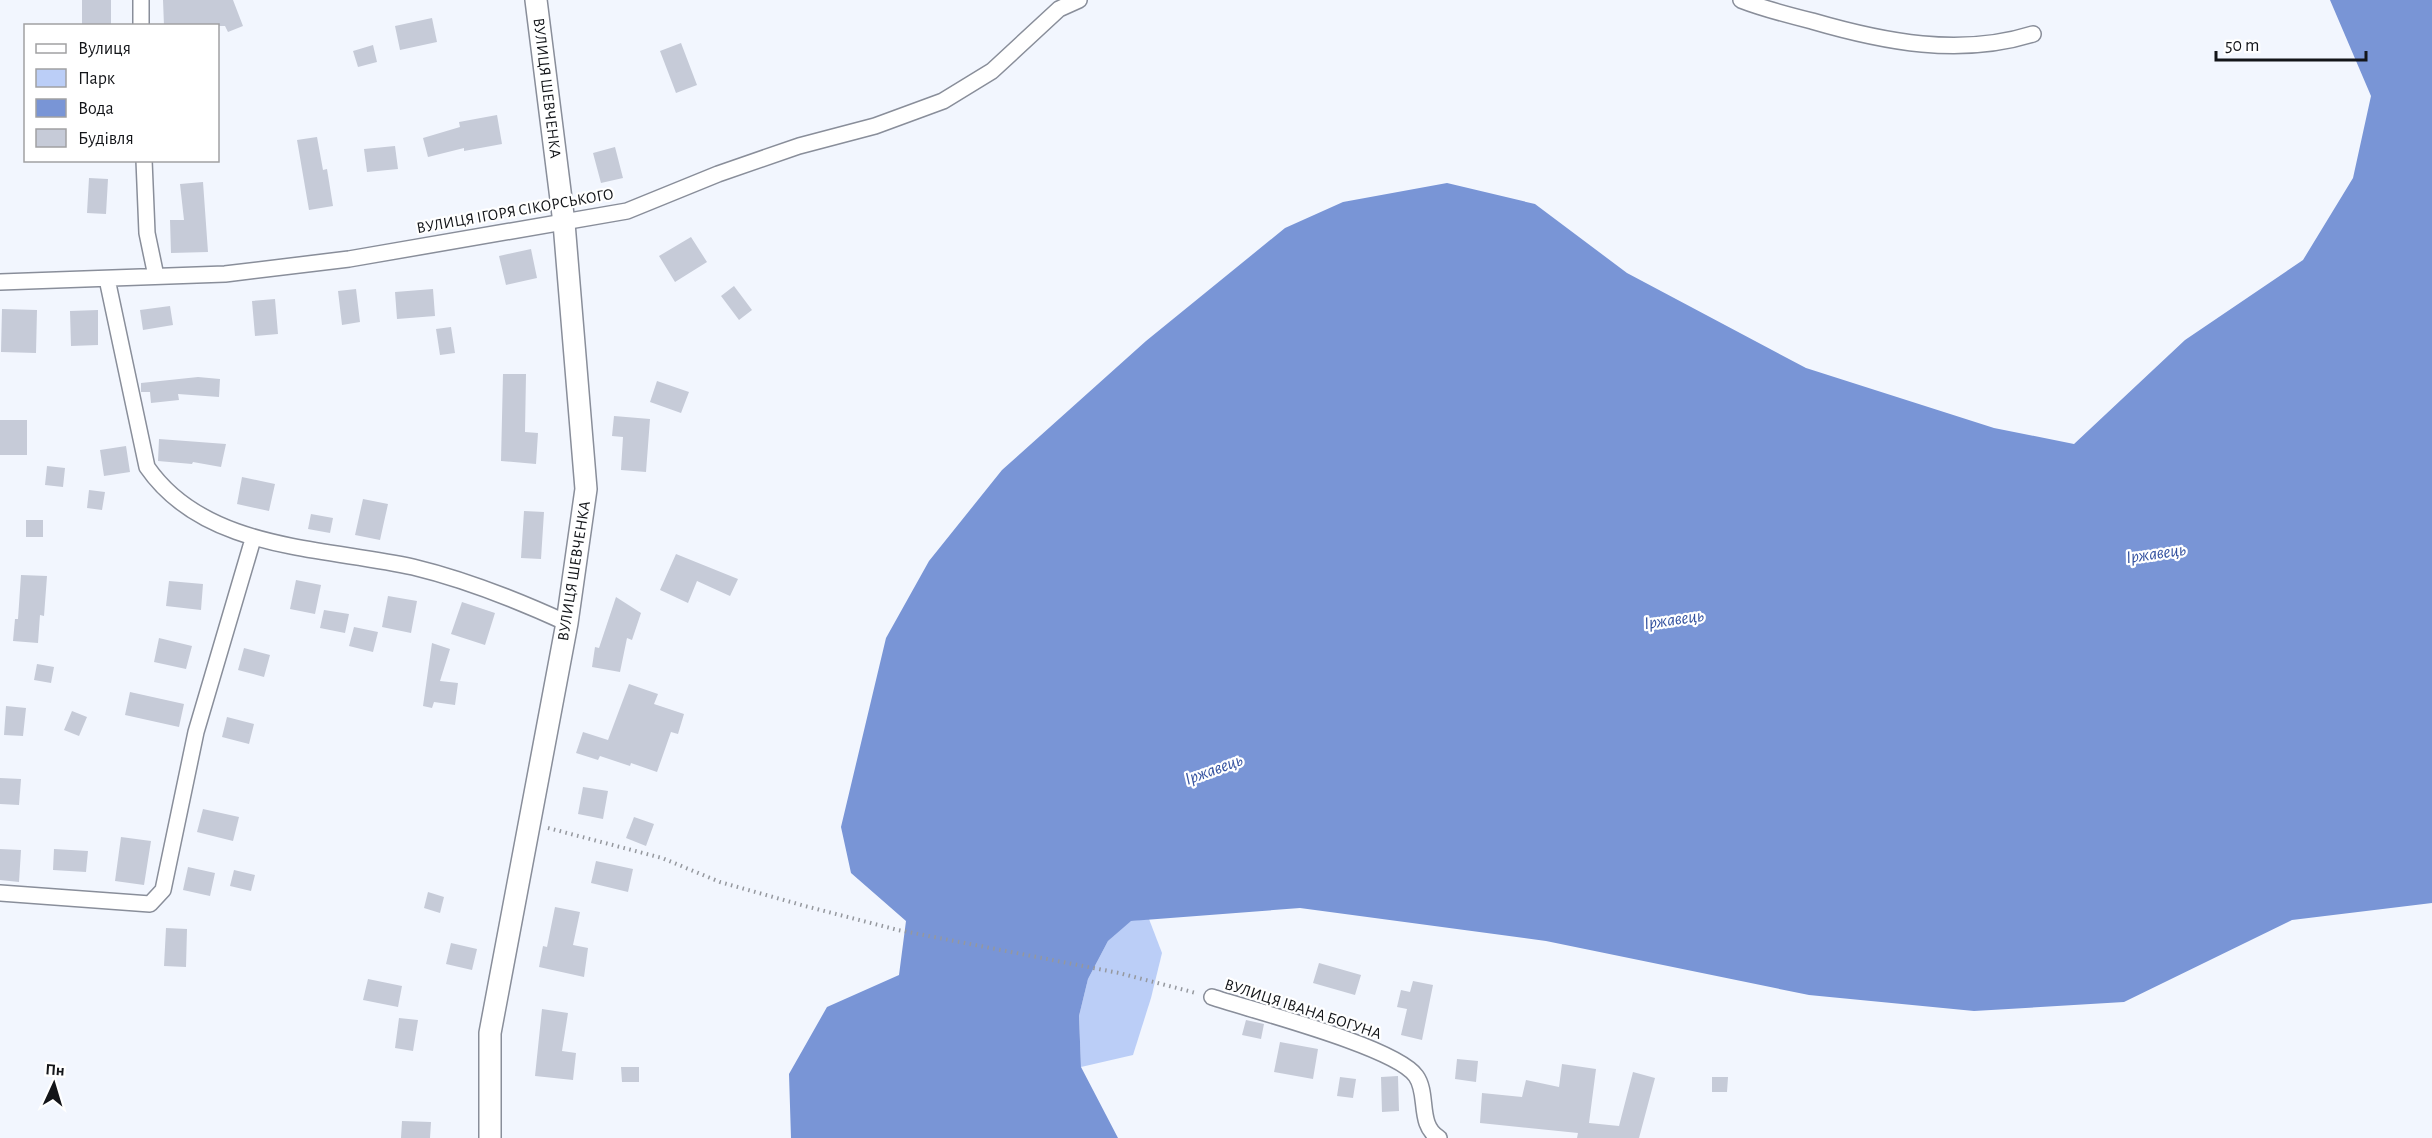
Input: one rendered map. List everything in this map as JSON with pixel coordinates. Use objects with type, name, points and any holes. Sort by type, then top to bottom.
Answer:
[{"type":"street","points":[[141,0],[141,24]]},
{"type":"street","name":"ВУЛИЦЯ ШЕВЧЕНКА","points":[[490,1138],[490,1033],[567,623],[586,489],[564,223],[536,0]]},
{"type":"street","name":"ВУЛИЦЯ ІГОРЯ СІКОРСЬКОГО","points":[[0,282],[225,274],[349,259],[627,211],[718,174],[799,146],[875,126],[943,100],[992,71],[1059,5],[1079,0]]},
{"type":"street","points":[[1741,0],[1867,37],[1948,47],[2006,43],[2034,34]]},
{"type":"street","points":[[144,162],[147,233],[156,276]]},
{"type":"street","points":[[107,279],[147,467],[158,482],[183,505],[253,539],[411,567],[468,581],[567,623]]},
{"type":"street","points":[[0,893],[150,904],[163,890],[196,732],[253,539]]},
{"type":"street","name":"ВУЛИЦЯ ІВАНА БОГУНА","points":[[1212,997],[1367,1046],[1404,1066],[1416,1076],[1427,1125],[1439,1138]]},
{"type":"path","points":[[529,827],[545,827],[662,858],[720,882],[898,930],[1119,973],[1212,997]]},
{"type":"green space","points":[[1149,919],[1162,953],[1133,1055],[1081,1067],[1079,1016],[1088,979],[1108,941],[1130,921]]},
{"type":"water","name":"Іржавець","points":[[2330,0],[2432,0],[2432,903],[2292,920],[2124,1002],[1974,1011],[1809,995],[1546,941],[1300,908],[1131,921],[1108,941],[1088,979],[1079,1016],[1081,1067],[1118,1138],[791,1138],[789,1074],[827,1007],[899,975],[906,921],[851,873],[841,827],[886,638],[929,561],[1002,470],[1146,341],[1285,228],[1343,202],[1447,183],[1535,204],[1627,273],[1806,368],[1994,428],[2074,444],[2185,340],[2303,260],[2353,178],[2371,96]]},
{"type":"building","points":[[82,0],[111,0],[111,24],[82,24]]},
{"type":"building","points":[[163,0],[233,0],[243,26],[228,32],[225,26],[219,26],[219,24],[164,24]]},
{"type":"building","points":[[432,18],[437,42],[400,50],[395,26]]},
{"type":"building","points":[[681,43],[697,85],[676,93],[660,51]]},
{"type":"building","points":[[373,45],[377,62],[358,67],[353,51]]},
{"type":"building","points":[[497,115],[502,144],[464,151],[464,148],[428,157],[423,138],[460,127],[459,122]]},
{"type":"building","points":[[317,137],[323,170],[327,169],[333,206],[309,210],[297,140]]},
{"type":"building","points":[[395,146],[398,169],[367,172],[364,149]]},
{"type":"building","points":[[615,147],[623,178],[601,183],[593,153]]},
{"type":"building","points":[[89,178],[108,179],[106,214],[87,213]]},
{"type":"building","points":[[203,182],[208,252],[171,253],[170,220],[184,220],[180,184]]},
{"type":"building","points":[[691,237],[707,262],[675,282],[659,256]]},
{"type":"building","points":[[531,249],[537,278],[506,285],[499,256]]},
{"type":"building","points":[[734,286],[752,310],[739,320],[721,296]]},
{"type":"building","points":[[356,289],[360,322],[342,325],[338,291]]},
{"type":"building","points":[[433,289],[435,316],[397,319],[395,292]]},
{"type":"building","points":[[275,299],[278,334],[255,336],[252,301]]},
{"type":"building","points":[[170,306],[173,325],[143,330],[140,310]]},
{"type":"building","points":[[2,309],[37,310],[36,353],[1,352]]},
{"type":"building","points":[[98,310],[98,345],[71,346],[70,311]]},
{"type":"building","points":[[451,327],[455,353],[440,355],[436,329]]},
{"type":"building","points":[[503,374],[526,374],[525,432],[538,433],[536,464],[501,461]]},
{"type":"building","points":[[198,377],[220,379],[219,397],[178,394],[179,400],[151,403],[150,392],[141,392],[141,383]]},
{"type":"building","points":[[657,381],[689,392],[681,413],[650,402]]},
{"type":"building","points":[[614,416],[650,419],[646,472],[621,470],[623,437],[612,436]]},
{"type":"building","points":[[0,420],[27,420],[27,455],[0,455]]},
{"type":"building","points":[[159,439],[226,444],[221,467],[193,462],[192,464],[158,461]]},
{"type":"building","points":[[126,446],[130,472],[104,476],[100,450]]},
{"type":"building","points":[[47,466],[65,468],[63,487],[45,485]]},
{"type":"building","points":[[242,477],[275,484],[269,511],[237,504]]},
{"type":"building","points":[[89,490],[105,492],[102,510],[87,508]]},
{"type":"building","points":[[363,499],[388,504],[380,540],[355,535]]},
{"type":"building","points":[[524,511],[544,512],[541,559],[521,558]]},
{"type":"building","points":[[311,514],[333,518],[330,533],[308,529]]},
{"type":"building","points":[[26,520],[43,520],[43,537],[26,537]]},
{"type":"building","points":[[676,554],[738,579],[730,596],[697,581],[688,603],[660,590]]},
{"type":"building","points":[[21,575],[47,576],[44,616],[40,615],[38,643],[13,641],[15,619],[18,619]]},
{"type":"building","points":[[296,580],[321,585],[315,614],[290,609]]},
{"type":"building","points":[[169,581],[203,584],[201,610],[166,606]]},
{"type":"building","points":[[388,596],[417,601],[411,633],[382,627]]},
{"type":"building","points":[[616,597],[641,613],[632,640],[627,638],[620,672],[592,667],[595,647],[599,648]]},
{"type":"building","points":[[462,602],[495,613],[485,645],[451,634]]},
{"type":"building","points":[[324,610],[349,614],[345,633],[320,628]]},
{"type":"building","points":[[354,627],[378,632],[373,652],[349,646]]},
{"type":"building","points":[[159,638],[192,646],[186,669],[154,662]]},
{"type":"building","points":[[432,643],[450,649],[440,681],[458,683],[455,705],[434,702],[432,708],[423,706]]},
{"type":"building","points":[[244,648],[270,655],[264,677],[238,670]]},
{"type":"building","points":[[37,664],[54,667],[51,683],[34,680]]},
{"type":"building","points":[[629,684],[658,694],[654,704],[684,714],[678,734],[671,732],[657,772],[631,763],[630,766],[600,756],[598,760],[576,753],[583,732],[608,740]]},
{"type":"building","points":[[130,692],[184,704],[179,727],[125,715]]},
{"type":"building","points":[[6,706],[26,708],[23,736],[4,735]]},
{"type":"building","points":[[72,711],[87,717],[79,736],[64,730]]},
{"type":"building","points":[[227,717],[254,724],[249,744],[222,737]]},
{"type":"building","points":[[0,778],[21,779],[19,805],[0,804]]},
{"type":"building","points":[[583,787],[608,791],[603,819],[578,814]]},
{"type":"building","points":[[203,809],[239,817],[233,841],[197,832]]},
{"type":"building","points":[[634,817],[654,824],[646,846],[626,838]]},
{"type":"building","points":[[121,837],[151,841],[144,885],[115,881]]},
{"type":"building","points":[[0,849],[21,850],[19,882],[0,880]]},
{"type":"building","points":[[54,849],[88,851],[86,872],[53,870]]},
{"type":"building","points":[[596,861],[633,869],[628,892],[591,883]]},
{"type":"building","points":[[188,867],[215,873],[210,896],[183,890]]},
{"type":"building","points":[[234,870],[255,875],[251,891],[230,886]]},
{"type":"building","points":[[428,892],[444,897],[440,913],[424,908]]},
{"type":"building","points":[[555,907],[580,912],[573,945],[588,948],[584,977],[539,967],[543,946],[547,947]]},
{"type":"building","points":[[166,928],[187,929],[186,967],[164,966]]},
{"type":"building","points":[[451,943],[477,949],[472,970],[446,964]]},
{"type":"building","points":[[1319,963],[1361,975],[1355,995],[1313,983]]},
{"type":"building","points":[[368,979],[402,986],[398,1007],[363,1000]]},
{"type":"building","points":[[1413,981],[1433,985],[1422,1040],[1401,1035],[1407,1009],[1397,1007],[1401,990],[1410,992]]},
{"type":"building","points":[[542,1009],[568,1013],[562,1051],[576,1053],[573,1080],[535,1076]]},
{"type":"building","points":[[399,1018],[418,1020],[413,1051],[395,1048]]},
{"type":"building","points":[[1246,1020],[1264,1024],[1261,1039],[1242,1035]]},
{"type":"building","points":[[1280,1042],[1318,1049],[1313,1079],[1274,1072]]},
{"type":"building","points":[[1457,1059],[1478,1061],[1476,1082],[1455,1079]]},
{"type":"building","points":[[1562,1064],[1596,1069],[1589,1123],[1619,1126],[1633,1072],[1655,1078],[1639,1138],[1577,1138],[1578,1133],[1480,1123],[1482,1093],[1522,1097],[1526,1080],[1559,1087]]},
{"type":"building","points":[[621,1067],[639,1067],[639,1082],[622,1082]]},
{"type":"building","points":[[1398,1076],[1399,1111],[1382,1112],[1381,1077]]},
{"type":"building","points":[[1340,1077],[1356,1079],[1353,1098],[1337,1096]]},
{"type":"building","points":[[1712,1077],[1728,1077],[1727,1092],[1712,1092]]},
{"type":"building","points":[[402,1121],[431,1122],[430,1138],[401,1138]]}]
